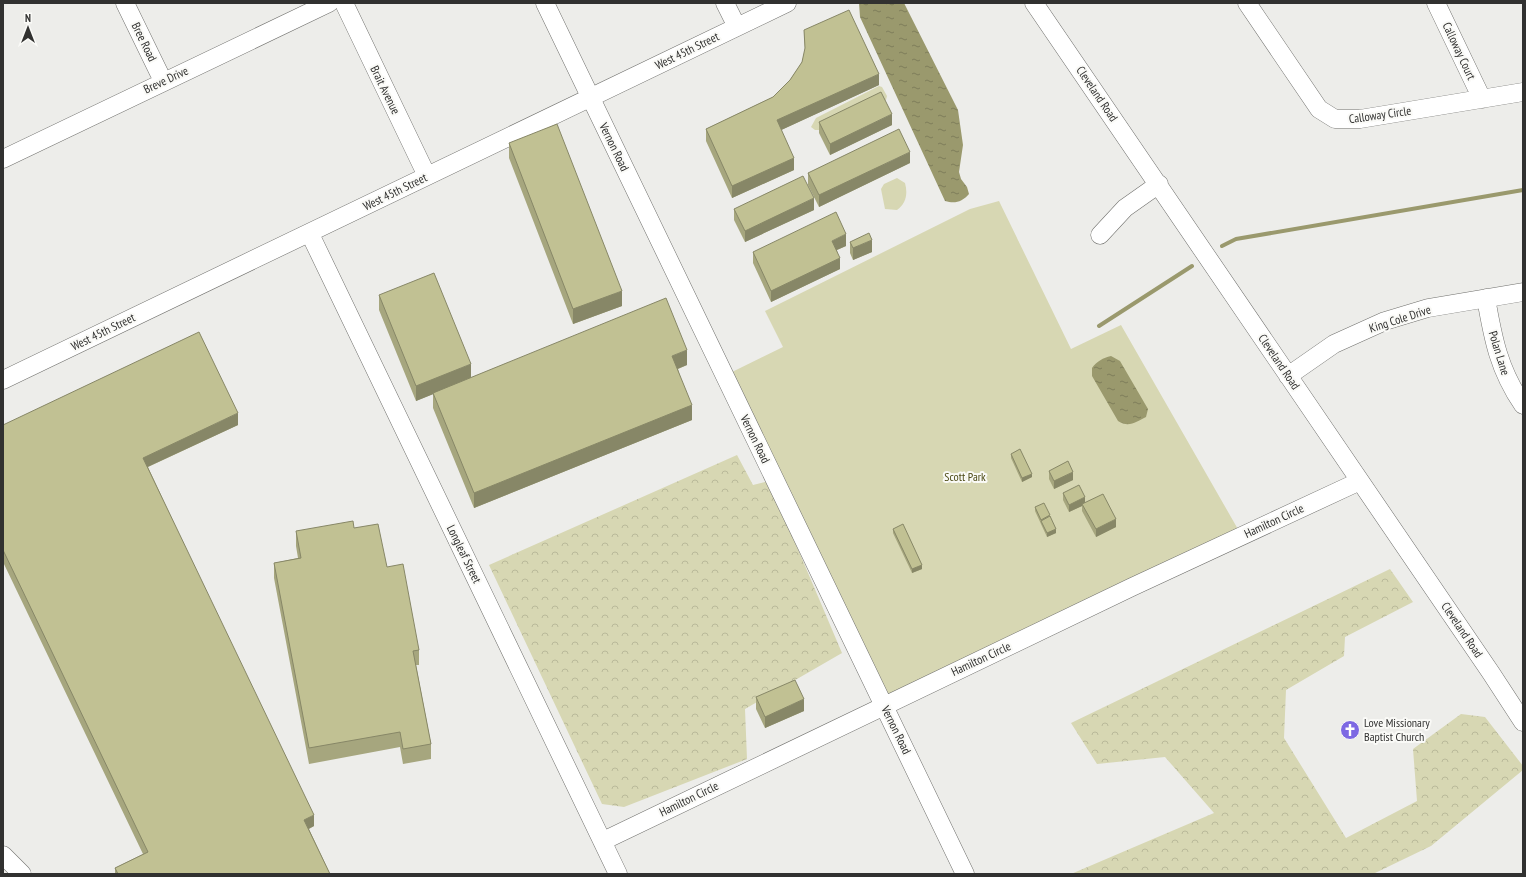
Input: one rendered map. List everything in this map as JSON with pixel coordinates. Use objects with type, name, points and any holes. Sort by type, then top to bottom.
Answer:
[{"type":"street","name":"Bree Road","points":[[125,3],[163,81]]},
{"type":"street","name":"Breve Drive","points":[[3,158],[330,3]]},
{"type":"street","name":"Brait Avenue","points":[[344,3],[427,176]]},
{"type":"street","name":"Vernon Road","points":[[545,3],[965,874]]},
{"type":"street","points":[[726,3],[737,26]]},
{"type":"street","name":"West 45th Street","points":[[3,380],[310,234],[427,176],[591,99],[737,26],[787,3]]},
{"type":"street","name":"Cleveland Road","points":[[1034,3],[1159,184],[1523,722]]},
{"type":"street","name":"Calloway Circle","points":[[1247,3],[1319,109],[1335,118],[1360,119],[1523,92]]},
{"type":"street","name":"Calloway Court","points":[[1436,3],[1482,99]]},
{"type":"street","points":[[1100,236],[1125,208],[1159,184]]},
{"type":"street","name":"Longleaf Street","points":[[310,234],[618,874]]},
{"type":"street","name":"King Cole Drive","points":[[1288,376],[1334,344],[1385,321],[1428,308],[1523,292]]},
{"type":"street","name":"Polan Lane","points":[[1486,298],[1499,359],[1506,378],[1523,405]]},
{"type":"street","name":"Hamilton Circle","points":[[603,841],[884,705],[1360,481]]},
{"type":"street","points":[[3,855],[22,874]]},
{"type":"green space","points":[[879,86],[882,87],[887,96],[886,100],[819,130],[815,130],[811,127],[816,118]]},
{"type":"green space","points":[[897,178],[905,183],[906,198],[897,210],[885,209],[881,189],[884,184]]},
{"type":"green space","name":"Scott Park","points":[[999,201],[1071,349],[1121,325],[1239,531],[887,697],[730,373],[783,347],[765,311],[970,209]]},
{"type":"green space","points":[[737,455],[753,485],[769,481],[842,653],[745,709],[747,759],[624,807],[602,804],[489,565]]},
{"type":"green space","points":[[1390,569],[1413,602],[1345,637],[1344,656],[1286,690],[1284,738],[1346,838],[1417,801],[1413,749],[1461,714],[1485,717],[1523,766],[1523,770],[1431,846],[1373,874],[1071,874],[1214,813],[1165,757],[1097,764],[1071,723]]},
{"type":"water","points":[[859,3],[904,3],[958,110],[963,145],[959,172],[969,194],[961,201],[945,201],[860,17]]},
{"type":"water","points":[[1111,356],[1120,361],[1148,409],[1146,417],[1132,424],[1126,424],[1118,421],[1092,376],[1092,368],[1096,363]]},
{"type":"building","points":[[849,10],[879,74],[777,120],[794,158],[732,186],[706,129],[773,97],[790,80],[802,62],[805,48],[804,30]]},
{"type":"building","points":[[881,92],[892,114],[830,144],[819,122]]},
{"type":"building","points":[[557,124],[622,291],[573,309],[509,143]]},
{"type":"building","points":[[899,129],[910,152],[819,195],[808,173]]},
{"type":"building","points":[[803,176],[814,198],[745,231],[734,209]]},
{"type":"building","points":[[836,212],[846,234],[832,241],[840,258],[771,291],[753,252]]},
{"type":"building","points":[[869,233],[872,240],[853,248],[850,242]]},
{"type":"building","points":[[434,273],[471,364],[416,386],[379,295]]},
{"type":"building","points":[[666,298],[687,350],[672,356],[692,405],[474,493],[433,393]]},
{"type":"building","points":[[199,332],[238,413],[143,458],[314,815],[304,820],[330,874],[118,874],[115,868],[148,852],[3,550],[3,425]]},
{"type":"building","points":[[1020,449],[1032,474],[1022,478],[1011,454]]},
{"type":"building","points":[[1068,461],[1073,472],[1054,481],[1049,471]]},
{"type":"building","points":[[1079,485],[1085,497],[1069,505],[1063,493]]},
{"type":"building","points":[[1103,494],[1116,519],[1096,529],[1082,504]]},
{"type":"building","points":[[1044,503],[1050,515],[1041,520],[1035,507]]},
{"type":"building","points":[[1050,516],[1056,529],[1047,533],[1041,521]]},
{"type":"building","points":[[353,521],[354,528],[378,524],[387,567],[403,564],[419,650],[413,651],[431,744],[403,749],[400,732],[309,748],[274,563],[301,558],[296,531]]},
{"type":"building","points":[[903,524],[922,565],[912,569],[893,529]]},
{"type":"building","points":[[795,680],[804,699],[765,717],[756,697]]},
{"type":"waterway","points":[[1222,246],[1236,239],[1523,190]]},
{"type":"waterway","points":[[1099,326],[1192,266]]},
{"type":"place","name":"Love Missionary Baptist Church","points":[[1350,730]]}]
